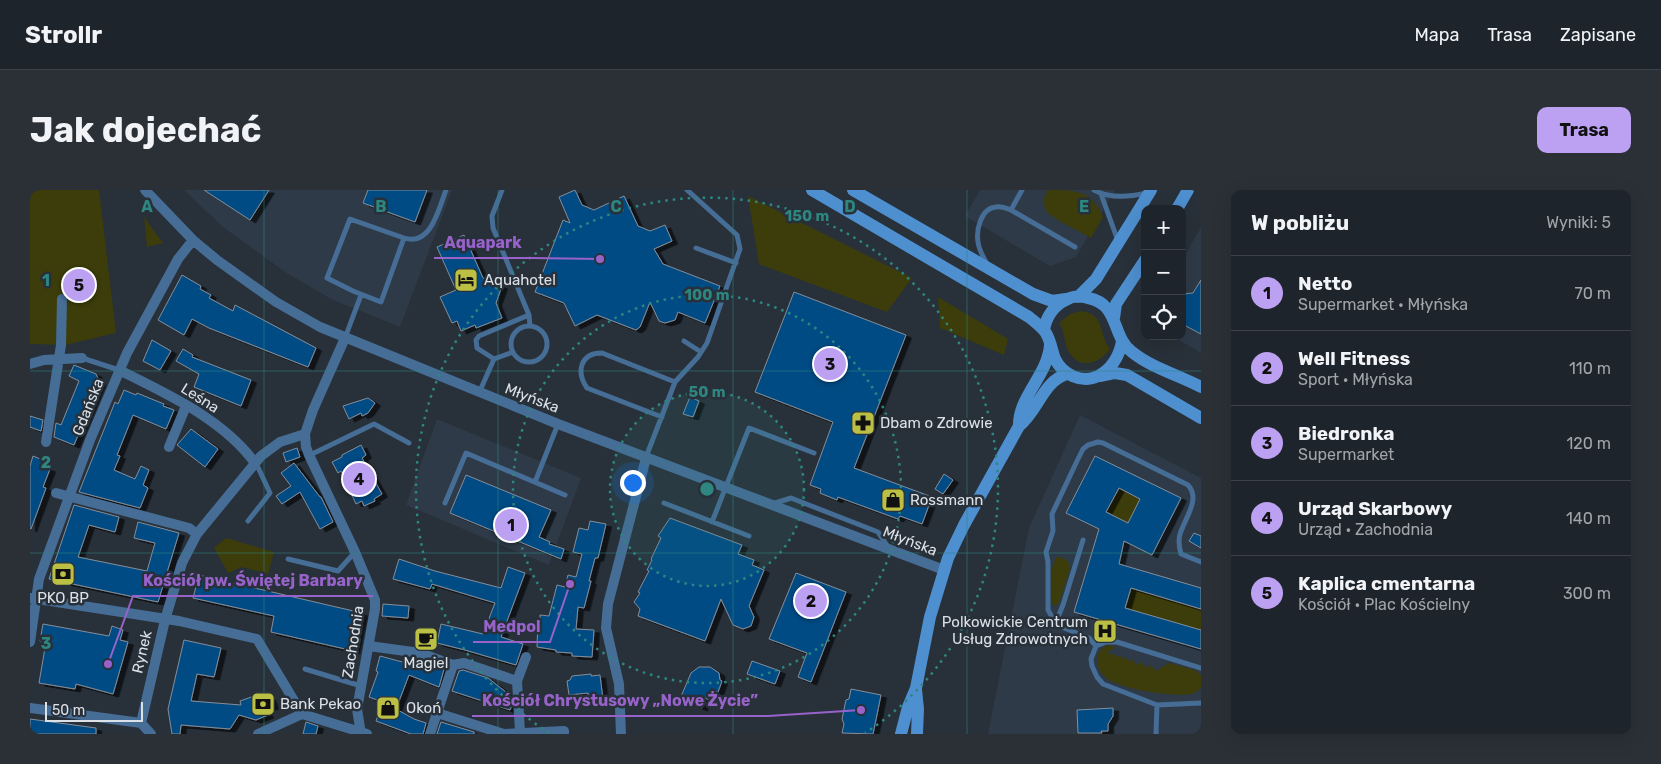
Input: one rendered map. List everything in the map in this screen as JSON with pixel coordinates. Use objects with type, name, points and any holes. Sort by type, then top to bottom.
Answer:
[{"type":"main road","points":[[812,190],[1022,313],[1047,335],[1057,363],[1067,374],[1082,379],[1115,373],[1127,375],[1201,418]]},
{"type":"main road","points":[[853,190],[1039,297],[1052,301],[1072,298],[1096,300],[1106,307],[1114,318],[1122,342],[1132,352],[1143,360],[1201,386]]},
{"type":"main road","points":[[1179,205],[1188,190]]},
{"type":"main road","points":[[1019,426],[1020,416],[1025,403],[1047,363],[1049,315],[1055,308],[1072,298],[1096,279],[1151,191]]},
{"type":"main road","points":[[1114,318],[1116,304],[1141,266]]},
{"type":"main road","points":[[1096,377],[1106,371],[1115,361],[1122,342]]},
{"type":"main road","points":[[901,734],[908,707],[916,688],[930,616],[956,539],[1019,426],[1031,414],[1050,384],[1062,375],[1067,374]]},
{"type":"main road","points":[[916,688],[918,709],[917,734]]},
{"type":"street","name":"Młyńska","points":[[145,190],[193,240],[242,280],[320,327],[478,393],[944,570]]},
{"type":"street","name":"Gdańska","points":[[33,598],[69,497],[119,370],[178,259],[193,240]]},
{"type":"street","points":[[46,442],[61,345],[62,299]]},
{"type":"street","name":"Zachodnia","points":[[344,338],[313,410],[306,434],[309,455],[355,552],[375,600],[369,646],[357,710],[364,733]]},
{"type":"street","points":[[30,364],[44,360],[82,358]]},
{"type":"street","name":"Leśna","points":[[119,370],[186,406],[224,431],[247,452],[255,463]]},
{"type":"street","points":[[169,447],[186,406]]},
{"type":"street","points":[[302,714],[257,639],[165,620],[182,563],[197,534],[261,456],[280,442],[306,434]]},
{"type":"street","points":[[621,734],[619,684],[607,635],[608,604],[646,458]]},
{"type":"street","points":[[56,493],[189,528],[197,534]]},
{"type":"street","points":[[30,642],[33,598]]},
{"type":"street","name":"Rynek","points":[[33,598],[165,620],[141,723]]},
{"type":"street","points":[[369,646],[420,653],[452,665],[464,663],[517,681]]},
{"type":"street","points":[[520,732],[517,681],[526,657]]},
{"type":"street","points":[[430,734],[452,665]]},
{"type":"street","points":[[30,708],[141,723],[151,734]]},
{"type":"street","points":[[437,713],[504,734],[564,731],[564,734]]},
{"type":"street","points":[[258,734],[302,714],[364,733]]},
{"type":"lane","points":[[404,238],[381,302],[361,295],[327,278],[350,219],[414,240],[426,234],[433,224],[446,190]]},
{"type":"lane","points":[[502,190],[492,216],[492,228],[529,315],[530,326]]},
{"type":"lane","points":[[646,458],[675,382],[688,369],[707,343],[740,249],[737,235],[687,190]]},
{"type":"lane","points":[[1011,210],[1022,190]]},
{"type":"lane","points":[[1094,190],[1101,194],[1126,197],[1151,191]]},
{"type":"lane","points":[[1101,194],[1119,243]]},
{"type":"lane","points":[[994,272],[981,252],[977,240],[978,228],[986,211],[994,206],[1011,210],[1075,247]]},
{"type":"lane","points":[[696,248],[736,263]]},
{"type":"lane","points":[[344,338],[361,295]]},
{"type":"lane","points":[[494,359],[477,348],[476,340],[479,336],[529,315]]},
{"type":"lane","points":[[523,327],[538,328],[543,333],[547,347],[544,354],[538,359],[532,362],[524,361],[513,352],[511,345],[513,338],[517,331],[523,327]]},
{"type":"lane","points":[[684,341],[701,352]]},
{"type":"lane","points":[[478,393],[494,359],[513,352]]},
{"type":"lane","points":[[662,417],[587,388],[581,379],[580,371],[587,356],[602,352],[675,382]]},
{"type":"lane","points":[[82,358],[119,370]]},
{"type":"lane","points":[[309,455],[374,424],[409,443]]},
{"type":"lane","points":[[535,482],[558,424]]},
{"type":"lane","points":[[712,522],[748,428],[814,453]]},
{"type":"lane","points":[[1096,646],[1089,638],[1064,628],[1056,622],[1048,610],[1048,562],[1046,552],[1054,531],[1052,514],[1083,449],[1088,445],[1098,442],[1103,443],[1188,485],[1192,489],[1195,500],[1180,535],[1179,546],[1180,554],[1201,562]]},
{"type":"lane","points":[[445,503],[466,453],[565,495]]},
{"type":"lane","points":[[248,521],[270,493],[255,463]]},
{"type":"lane","points":[[664,503],[748,536]]},
{"type":"lane","points":[[1056,622],[1083,540]]},
{"type":"lane","points":[[288,559],[338,571],[355,552]]},
{"type":"lane","points":[[1201,668],[1116,642],[1106,642],[1096,646],[1091,659],[1097,677],[1103,684],[1157,704],[1201,703]]},
{"type":"lane","points":[[305,669],[362,686]]},
{"type":"lane","points":[[1156,734],[1157,704]]},
{"type":"shaded area","points":[[30,190],[99,190],[116,333],[65,345],[30,344]]},
{"type":"shaded area","points":[[184,190],[452,190],[400,327],[331,299],[285,272],[223,227]]},
{"type":"shaded area","points":[[980,190],[1115,190],[1076,257],[1050,266],[965,216]]},
{"type":"shaded area","points":[[1048,190],[1074,191],[1082,193],[1094,201],[1103,217],[1091,238],[1062,223],[1048,213],[1044,202]]},
{"type":"shaded area","points":[[748,196],[912,278],[887,312],[759,264]]},
{"type":"shaded area","points":[[144,217],[163,243],[147,247]]},
{"type":"shaded area","points":[[1201,227],[1201,353],[1179,340],[1186,340],[1186,254]]},
{"type":"shaded area","points":[[938,297],[1008,339],[1004,355],[940,328]]},
{"type":"shaded area","points":[[1081,311],[1089,313],[1098,320],[1110,349],[1100,358],[1089,363],[1077,361],[1072,357],[1059,323],[1070,314]]},
{"type":"shaded area","name":"Polkowickie Centrum Usług Zdrowotnych","points":[[1080,415],[1201,478],[1201,734],[988,734],[1029,528]]},
{"type":"shaded area","points":[[437,419],[581,478],[549,565],[406,505]]},
{"type":"shaded area","points":[[1119,488],[1140,499],[1128,523],[1106,512]]},
{"type":"shaded area","points":[[226,538],[274,552],[268,574],[242,567],[228,573],[214,548]]},
{"type":"shaded area","points":[[1056,557],[1066,560],[1070,568],[1059,603],[1055,606],[1051,603],[1052,568]]},
{"type":"shaded area","points":[[1131,588],[1201,609],[1201,630],[1125,608]]},
{"type":"shaded area","points":[[1107,645],[1116,647],[1108,652],[1110,655],[1114,653],[1116,657],[1120,655],[1122,659],[1126,657],[1128,661],[1132,659],[1136,665],[1141,662],[1146,668],[1151,665],[1156,671],[1169,663],[1195,670],[1201,675],[1201,688],[1191,694],[1162,694],[1139,690],[1111,681],[1102,674],[1097,664],[1098,653]]},
{"type":"building","points":[[204,190],[269,190],[250,220]]},
{"type":"building","points":[[368,190],[427,190],[415,222],[363,203]]},
{"type":"building","points":[[575,190],[582,205],[594,210],[624,196],[638,226],[650,231],[665,225],[672,241],[654,249],[663,264],[720,286],[705,323],[678,312],[675,320],[665,323],[659,321],[650,302],[640,327],[636,330],[597,315],[575,326],[564,303],[535,292],[563,220],[570,223],[559,197]]},
{"type":"building","name":"Aquahotel","points":[[464,235],[483,278],[502,286],[496,303],[502,318],[476,328],[475,325],[461,331],[457,321],[452,323],[440,297],[456,290],[437,247]]},
{"type":"building","points":[[75,274],[89,278],[84,295],[70,291]]},
{"type":"building","points":[[182,275],[201,286],[200,289],[211,295],[209,298],[233,311],[235,305],[316,348],[308,367],[209,328],[192,319],[184,335],[158,320]]},
{"type":"building","points":[[1201,280],[1201,334],[1186,326],[1186,294],[1193,293]]},
{"type":"building","points":[[794,292],[906,335],[854,468],[932,497],[922,524],[900,516],[898,519],[838,497],[837,500],[820,493],[821,489],[810,485],[833,422],[755,392]]},
{"type":"building","points":[[152,340],[171,351],[160,370],[143,361]]},
{"type":"building","points":[[183,349],[193,355],[192,357],[251,380],[241,406],[194,387],[199,374],[176,361]]},
{"type":"building","points":[[74,365],[96,374],[100,383],[74,445],[54,437],[56,423],[61,425],[79,381],[69,376]]},
{"type":"building","points":[[124,390],[136,395],[137,393],[174,410],[166,429],[133,415],[117,455],[120,456],[114,470],[135,479],[141,466],[149,470],[143,485],[148,488],[140,508],[79,492],[115,402],[118,404]]},
{"type":"building","points":[[690,397],[699,401],[693,417],[683,414]]},
{"type":"building","points":[[368,398],[375,403],[368,413],[362,416],[361,413],[349,419],[343,406]]},
{"type":"building","points":[[30,416],[43,420],[41,431],[30,427]]},
{"type":"building","points":[[191,429],[218,449],[205,467],[177,445]]},
{"type":"building","points":[[361,445],[366,455],[362,458],[382,494],[374,499],[375,501],[364,506],[362,501],[356,504],[351,493],[353,493],[341,471],[338,473],[332,462]]},
{"type":"building","points":[[297,448],[300,457],[286,462],[283,453]]},
{"type":"building","points":[[33,456],[45,461],[42,466],[50,469],[43,487],[46,488],[31,529],[30,466]]},
{"type":"building","points":[[1095,456],[1181,498],[1152,555],[1124,541],[1119,564],[1201,588],[1201,609],[1131,588],[1125,608],[1201,630],[1201,649],[1074,612],[1099,529],[1066,513]],"holes":[[[1119,488],[1140,499],[1128,523],[1106,512]]]},
{"type":"building","points":[[294,463],[321,497],[333,522],[320,529],[300,492],[282,504],[276,496],[291,486],[281,473]]},
{"type":"building","points":[[944,474],[953,480],[943,494],[935,489]]},
{"type":"building","points":[[466,475],[551,510],[539,537],[550,542],[549,544],[564,549],[561,559],[450,513]]},
{"type":"building","points":[[74,505],[119,517],[115,532],[89,525],[78,557],[147,571],[155,543],[134,538],[138,522],[179,533],[158,602],[49,579]]},
{"type":"building","points":[[670,518],[742,545],[738,554],[754,560],[752,565],[764,570],[749,606],[754,617],[751,626],[743,629],[733,625],[721,599],[705,641],[638,616],[640,609],[634,602],[640,593],[638,592],[649,571],[647,570],[651,559],[661,538],[658,536]]},
{"type":"building","points":[[590,521],[606,524],[598,558],[595,558],[584,608],[578,607],[576,629],[594,630],[592,657],[572,656],[572,653],[556,652],[556,650],[537,647],[538,620],[540,620],[540,615],[549,616],[557,585],[565,587],[568,575],[576,577],[582,554],[573,552],[579,528],[588,530]]},
{"type":"building","points":[[1194,533],[1201,536],[1201,548],[1189,541]]},
{"type":"building","points":[[399,559],[435,571],[501,588],[508,567],[525,573],[501,637],[523,644],[516,665],[437,643],[441,624],[483,634],[495,603],[432,584],[430,589],[393,579]]},
{"type":"building","points":[[796,573],[846,592],[811,682],[798,677],[807,653],[769,639]]},
{"type":"building","points":[[199,575],[362,613],[354,651],[271,632],[274,616],[193,598]]},
{"type":"building","points":[[383,604],[409,606],[408,618],[382,616]]},
{"type":"building","points":[[43,624],[109,636],[112,626],[123,630],[120,640],[128,642],[113,694],[76,684],[75,689],[39,683],[46,642],[40,641]]},
{"type":"building","points":[[184,640],[221,648],[214,677],[197,674],[191,701],[241,705],[240,701],[260,694],[262,699],[270,697],[273,706],[265,709],[268,715],[256,720],[239,715],[230,729],[181,725],[180,734],[172,734],[168,709]]},
{"type":"building","points":[[380,656],[406,663],[407,658],[418,660],[444,669],[439,687],[409,675],[396,709],[426,723],[423,734],[411,734],[376,721],[383,702],[369,697],[378,672],[376,671]]},
{"type":"building","points":[[752,661],[780,671],[775,684],[747,674]]},
{"type":"building","points":[[699,667],[710,667],[719,673],[720,680],[722,681],[712,701],[705,698],[702,708],[680,699],[691,673]]},
{"type":"building","points":[[463,670],[488,678],[511,696],[512,705],[510,710],[452,691],[459,671]]},
{"type":"building","points":[[591,674],[591,676],[600,675],[603,700],[589,701],[588,693],[569,695],[567,681],[572,676]]},
{"type":"building","points":[[851,689],[881,695],[873,734],[842,733],[844,724],[842,719],[846,700],[849,699]]},
{"type":"building","points":[[1113,708],[1113,716],[1108,724],[1108,731],[1101,731],[1102,733],[1078,733],[1077,710]]},
{"type":"building","points":[[30,719],[96,728],[96,734],[30,734]]},
{"type":"building","points":[[306,722],[318,726],[316,734],[303,734]]},
{"type":"building","points":[[441,722],[474,732],[474,734],[437,734]]},
{"type":"place","name":"Aquapark","points":[[600,259]]},
{"type":"place","name":"Aquahotel","points":[[466,280]]},
{"type":"place","name":"Kaplica cmentarna","points":[[79,285]]},
{"type":"place","name":"Biedronka","points":[[830,364]]},
{"type":"place","name":"Dbam o Zdrowie","points":[[863,423]]},
{"type":"place","name":"Urząd Skarbowy","points":[[359,479]]},
{"type":"place","name":"Rossmann","points":[[893,500]]},
{"type":"place","name":"Netto","points":[[511,525]]},
{"type":"place","name":"PKO BP","points":[[63,574]]},
{"type":"place","name":"Medpol","points":[[570,584]]},
{"type":"place","name":"Well Fitness","points":[[811,601]]},
{"type":"place","name":"Polkowickie Centrum Usług Zdrowotnych","points":[[1105,631]]},
{"type":"place","name":"Magiel","points":[[426,639]]},
{"type":"place","name":"Kościół pw. Świętej Barbary","points":[[108,664]]},
{"type":"place","name":"Bank Pekao","points":[[263,704]]},
{"type":"place","name":"Okoń","points":[[388,708]]},
{"type":"place","name":"Kościół Chrystusowy „Nowe Życie”","points":[[861,710]]}]
